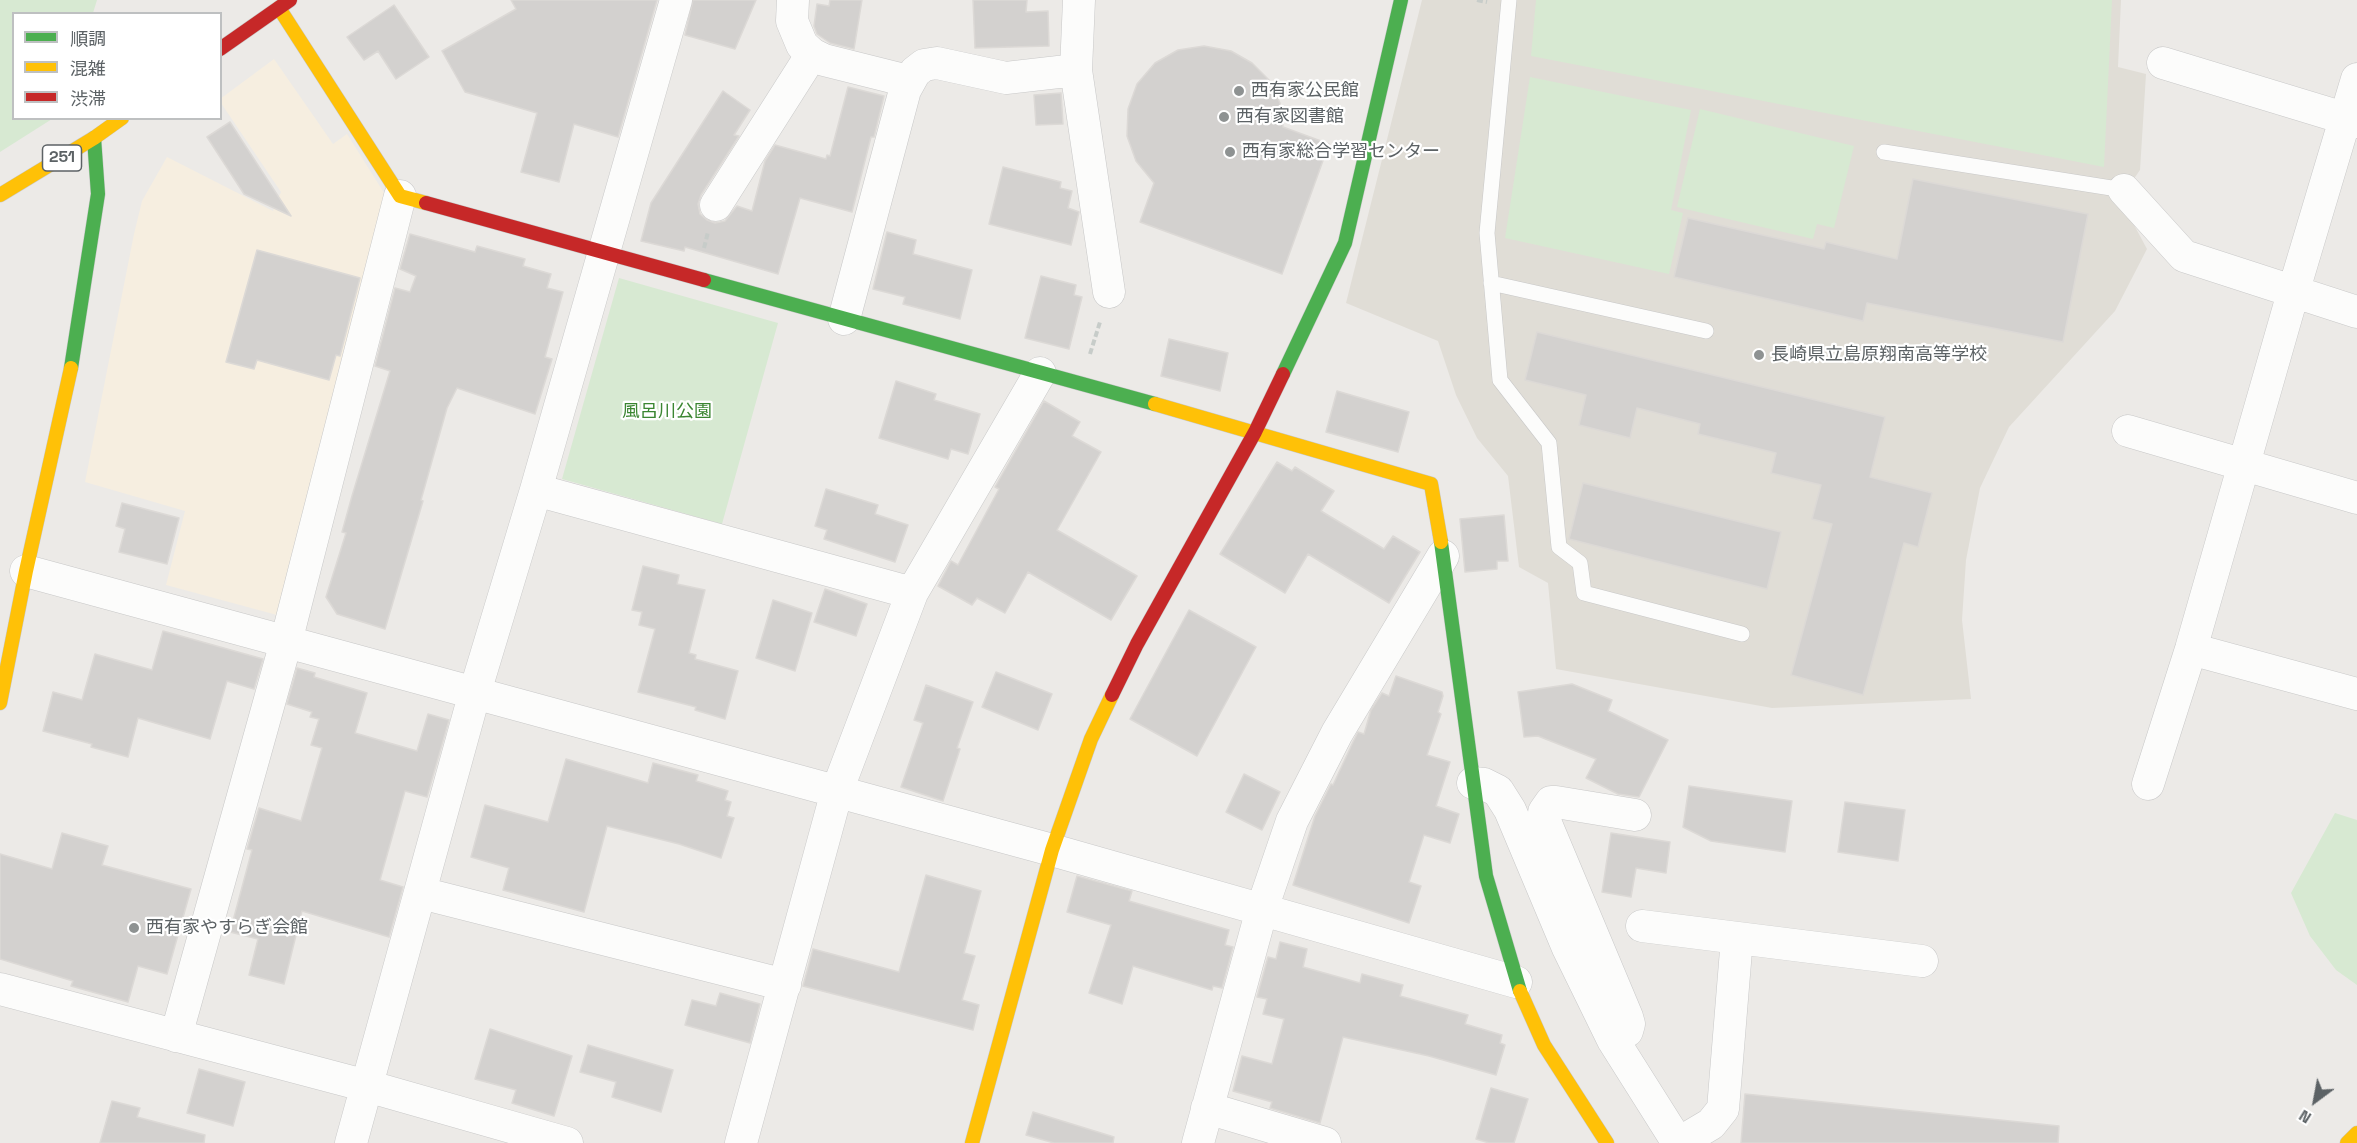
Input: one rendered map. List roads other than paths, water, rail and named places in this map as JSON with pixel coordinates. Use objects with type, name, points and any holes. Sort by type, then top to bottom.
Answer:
[{"type":"main road","points":[[972,1143],[1052,849],[1091,740],[1126,666],[1255,432],[1345,243],[1401,0]]},
{"type":"main road","points":[[222,48],[284,4],[400,196],[1255,432],[1431,484],[1443,555],[1486,876],[1516,982],[1544,1045],[1606,1143]]},
{"type":"main road","name":"251","points":[[0,195],[94,138],[119,120]]},
{"type":"main road","points":[[0,703],[26,571],[72,362],[98,194],[94,138]]},
{"type":"main road","points":[[2348,1143],[2357,1133]]},
{"type":"street","points":[[351,1143],[475,692],[536,490],[676,0]]},
{"type":"street","points":[[792,0],[792,21],[802,45],[812,54],[824,60],[908,81]]},
{"type":"street","points":[[1079,0],[1076,70],[1109,292]]},
{"type":"street","points":[[716,205],[812,54]]},
{"type":"street","points":[[844,319],[908,81],[915,72],[924,65],[937,63],[1006,78],[1076,70]]},
{"type":"street","points":[[2163,63],[2351,120]]},
{"type":"street","points":[[2148,784],[2191,649],[2293,293],[2351,120],[2357,79]]},
{"type":"street","points":[[2124,190],[2184,256],[2357,312]]},
{"type":"street","points":[[176,1036],[286,642],[400,196]]},
{"type":"street","points":[[741,1143],[837,791],[912,593],[1040,373]]},
{"type":"street","points":[[2128,430],[2357,498]]},
{"type":"street","points":[[536,490],[912,593]]},
{"type":"street","points":[[1198,1143],[1262,909],[1292,821],[1332,743],[1443,555]]},
{"type":"street","points":[[26,571],[1052,849],[1516,982]]},
{"type":"street","points":[[2191,649],[2357,694]]},
{"type":"street","points":[[1473,783],[1484,784],[1498,791],[1510,810],[1568,948],[1613,1040],[1678,1143],[1711,1124],[1723,1109],[1737,938]]},
{"type":"street","points":[[1613,1040],[1627,1031],[1629,1024],[1627,1017],[1544,819],[1544,812],[1551,802],[1556,802],[1635,815]]},
{"type":"street","points":[[421,893],[785,985]]},
{"type":"street","points":[[1642,926],[1922,961]]},
{"type":"street","points":[[0,988],[367,1086],[567,1143]]},
{"type":"street","points":[[1207,1108],[1325,1143]]},
{"type":"lane","points":[[1509,0],[1487,233],[1491,283],[1500,380],[1549,443],[1559,547],[1580,563],[1584,594],[1743,634]]},
{"type":"lane","points":[[1884,152],[2124,190]]},
{"type":"lane","points":[[1491,283],[1706,331]]},
{"type":"place","name":"西有家公民館","points":[[1239,91]]},
{"type":"place","name":"西有家図書館","points":[[1224,117]]},
{"type":"place","name":"西有家総合学習センター","points":[[1230,152]]},
{"type":"place","name":"長崎県立島原翔南高等学校","points":[[1759,355]]},
{"type":"place","name":"西有家やすらぎ会館","points":[[134,928]]},
{"type":"park label","name":"風呂川公園","points":[[667,412]]}]
